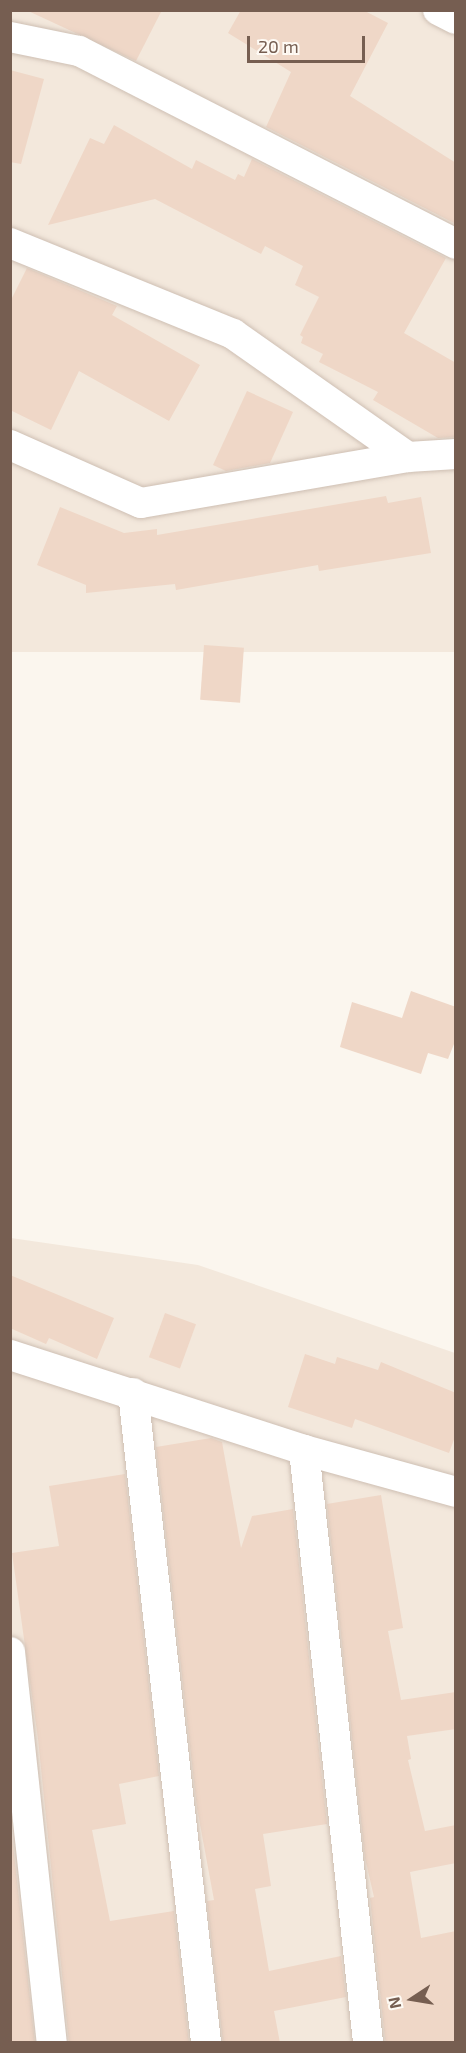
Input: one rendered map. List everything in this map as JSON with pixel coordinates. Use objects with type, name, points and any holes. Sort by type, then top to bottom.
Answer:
[{"type":"street","points":[[438,10],[456,20]]},
{"type":"street","points":[[10,37],[79,51],[456,244]]},
{"type":"street","points":[[10,243],[233,334],[408,457]]},
{"type":"street","points":[[10,445],[141,503],[408,457],[456,454]]},
{"type":"street","points":[[10,1355],[304,1450],[456,1492]]},
{"type":"street","points":[[133,1393],[206,2043]]},
{"type":"street","points":[[304,1450],[368,2043]]},
{"type":"street","points":[[10,1652],[52,2043]]},
{"type":"shaded area","points":[[10,11],[455,11],[455,652],[10,652]]},
{"type":"shaded area","points":[[11,1238],[198,1265],[455,1353],[455,2042],[11,2042]]},
{"type":"building","points":[[26,10],[162,10],[136,61]]},
{"type":"building","points":[[241,10],[363,10],[388,23],[350,96],[456,163],[456,224],[266,127],[291,72],[228,33]]},
{"type":"building","points":[[10,70],[44,79],[21,164],[10,162]]},
{"type":"building","points":[[114,125],[192,169],[196,160],[235,180],[238,174],[244,177],[252,159],[446,258],[404,333],[456,363],[456,437],[438,438],[373,400],[378,392],[319,362],[323,354],[301,343],[303,337],[300,335],[319,297],[295,285],[303,266],[265,246],[261,254],[155,199],[48,225],[90,138],[104,144]]},
{"type":"building","points":[[27,268],[117,306],[112,315],[200,365],[169,421],[79,371],[51,430],[10,410],[10,302]]},
{"type":"building","points":[[247,391],[293,412],[270,463],[226,471],[213,465]]},
{"type":"building","points":[[386,496],[388,503],[421,497],[431,553],[319,571],[318,565],[176,590],[175,584],[86,593],[86,585],[37,565],[60,507],[124,533],[157,529],[157,535]]},
{"type":"building","points":[[204,645],[244,648],[240,703],[200,700]]},
{"type":"building","points":[[411,991],[456,1007],[456,1039],[448,1059],[428,1053],[421,1074],[340,1047],[352,1002],[402,1018]]},
{"type":"building","points":[[10,1275],[114,1318],[97,1359],[49,1338],[46,1344],[10,1328]]},
{"type":"building","points":[[165,1313],[196,1324],[180,1368],[149,1357]]},
{"type":"building","points":[[305,1354],[335,1364],[337,1357],[378,1370],[381,1362],[456,1393],[456,1434],[449,1453],[355,1419],[352,1428],[288,1407]]},
{"type":"building","points":[[211,1438],[222,1442],[241,1548],[252,1516],[293,1509],[327,1824],[263,1834],[271,1886],[255,1889],[269,1971],[341,1956],[346,1997],[274,2011],[280,2043],[223,2043],[207,1901],[214,1900],[197,1808],[156,1447]]},
{"type":"building","points":[[125,1474],[159,1776],[119,1784],[126,1824],[92,1830],[110,1921],[174,1911],[189,2043],[69,2043],[38,1739],[12,1553],[59,1546],[49,1486]]},
{"type":"building","points":[[381,1495],[403,1628],[388,1631],[401,1700],[456,1692],[456,1729],[407,1736],[411,1759],[408,1760],[425,1831],[456,1825],[456,1863],[410,1872],[421,1938],[456,1931],[456,2043],[386,2043],[385,2039],[370,1898],[374,1897],[365,1858],[327,1504]]},
{"type":"building","points":[[10,1818],[35,2043],[10,2043]]}]
